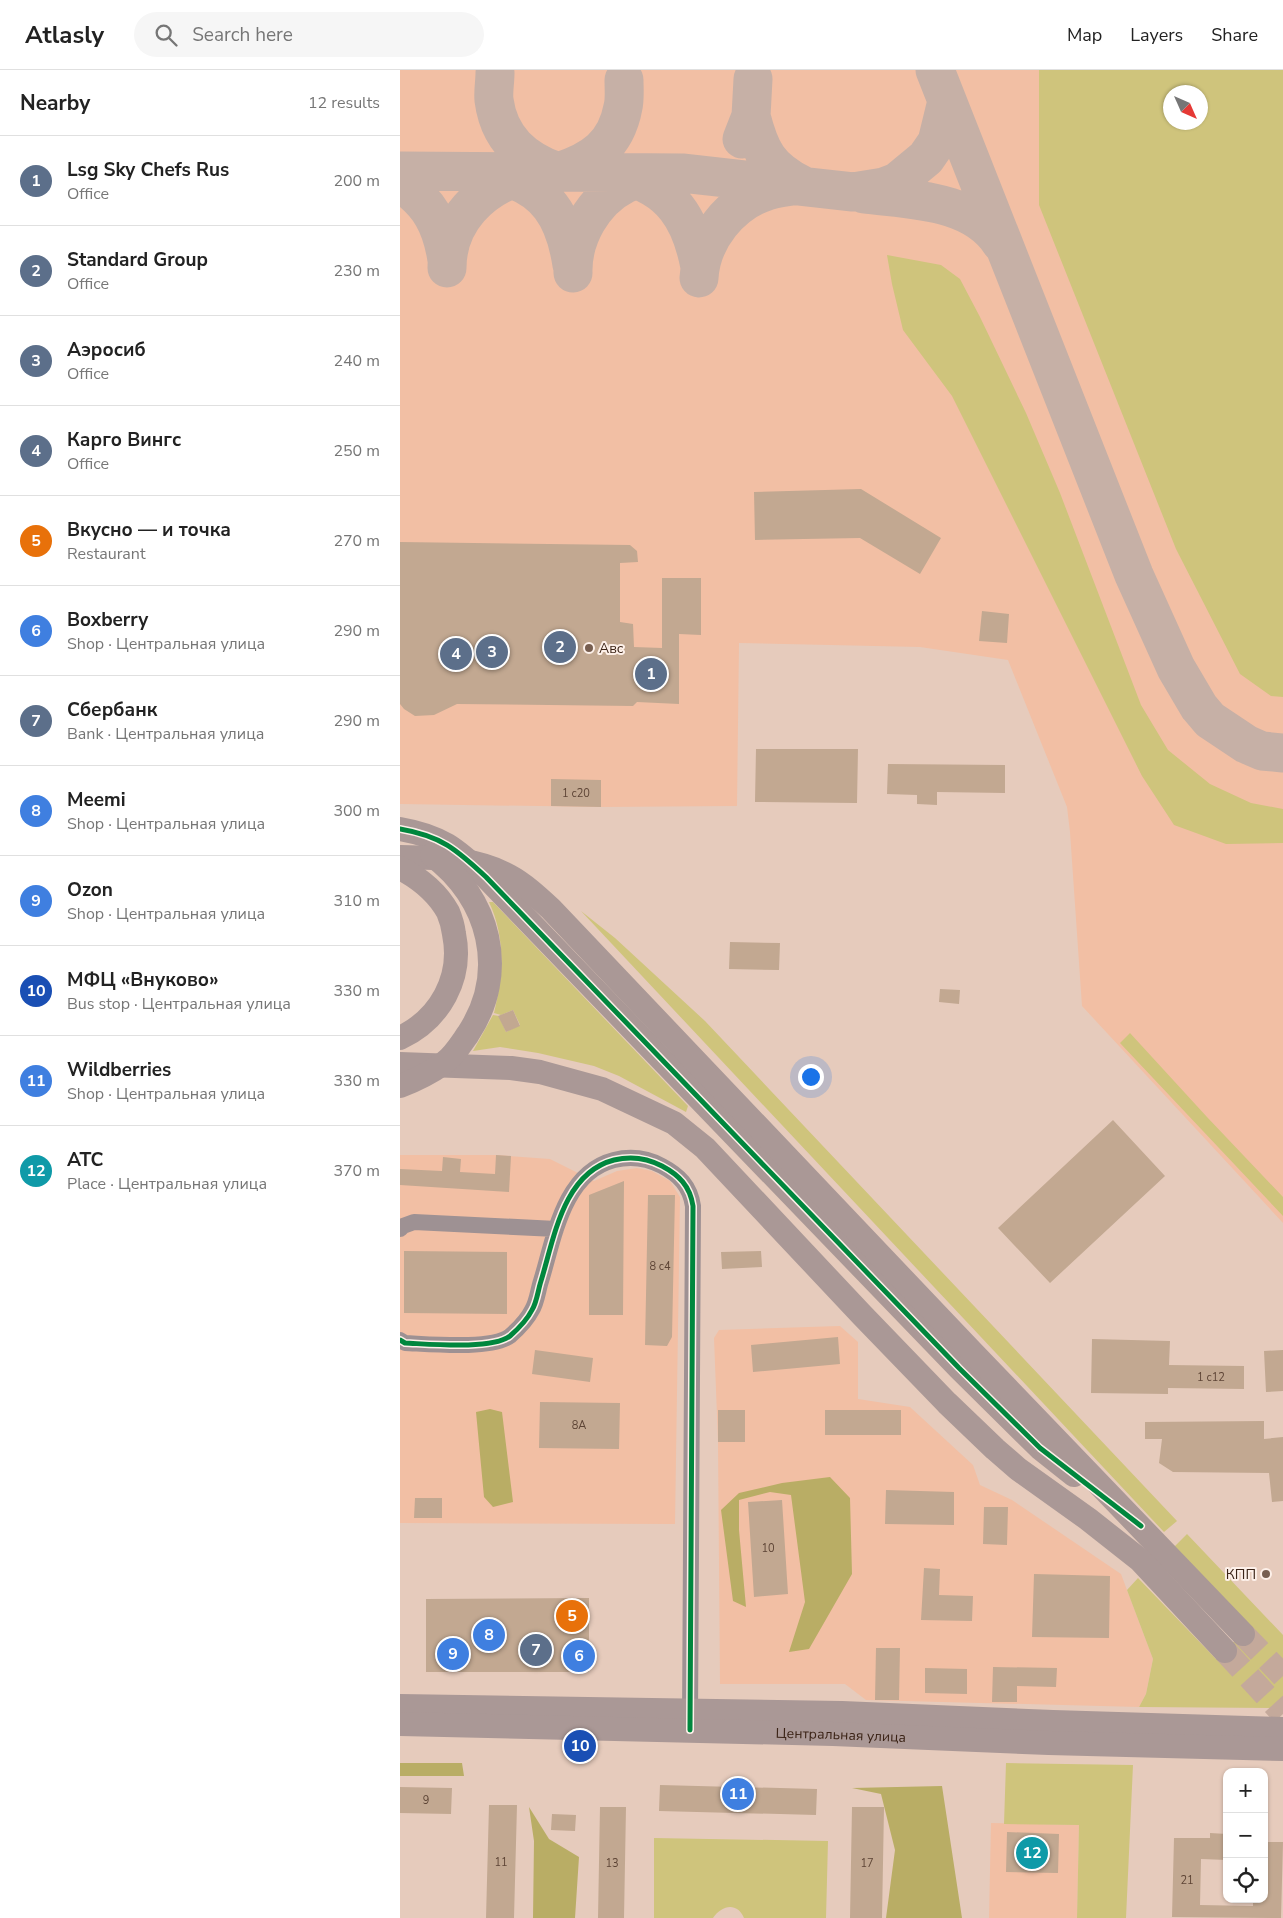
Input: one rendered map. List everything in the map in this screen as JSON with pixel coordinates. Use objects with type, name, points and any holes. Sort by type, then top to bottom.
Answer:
[{"type":"main road","points":[[400,829],[427,835],[442,841],[459,852],[486,877],[960,1368],[1040,1448],[1141,1526]]},
{"type":"main road","points":[[400,843],[425,850],[450,870],[463,884],[472,898],[483,923],[490,959],[488,986],[481,1011],[460,1046],[446,1062],[431,1072],[400,1086]]},
{"type":"main road","points":[[400,857],[465,860],[486,866],[508,876],[529,889],[551,908],[1243,1634]]},
{"type":"main road","points":[[400,868],[437,896],[448,913],[456,941],[456,964],[450,988],[440,1006],[418,1027],[400,1038]]},
{"type":"main road","points":[[400,1064],[511,1068],[540,1072],[602,1089],[674,1123],[705,1148],[868,1322],[995,1449],[1038,1484],[1115,1539],[1140,1560],[1225,1651]]},
{"type":"main road","name":"Центральная улица","points":[[400,1706],[1283,1749]]},
{"type":"main road","name":"Центральная улица","points":[[400,1724],[690,1720],[842,1713],[1283,1729]]},
{"type":"street","points":[[400,1340],[405,1343],[487,1344],[508,1338],[520,1327],[533,1309],[564,1207],[577,1187],[594,1169],[612,1160],[635,1158],[647,1160],[678,1177],[691,1193],[693,1244],[690,1720]]},
{"type":"street","points":[[400,1229],[402,1226],[414,1222],[556,1229]]},
{"type":"shaded area","points":[[400,70],[1283,70],[1283,1223],[1082,1006],[1067,807],[1008,660],[920,647],[739,643],[737,806],[601,807],[400,804]]},
{"type":"shaded area","points":[[1039,70],[1283,70],[1283,697],[1271,696],[1240,674],[1176,549],[1039,205]]},
{"type":"shaded area","points":[[887,255],[941,265],[960,279],[1026,413],[1060,493],[1141,705],[1168,750],[1210,784],[1251,803],[1283,809],[1283,843],[1226,844],[1174,825],[1142,776],[952,396],[903,330]]},
{"type":"shaded area","points":[[489,902],[493,902],[688,1106],[686,1112],[619,1076],[594,1066],[538,1053],[500,1047],[473,1051],[493,1015],[499,1016],[506,1032],[520,1025],[513,1010],[501,1015],[494,1013],[501,971],[501,957],[498,929]]},
{"type":"shaded area","points":[[581,911],[615,938],[705,1021],[1177,1521],[1164,1532]]},
{"type":"shaded area","points":[[1130,1033],[1283,1197],[1283,1216],[1120,1043]]},
{"type":"shaded area","points":[[400,1155],[496,1155],[550,1159],[594,1181],[617,1171],[637,1168],[652,1171],[670,1181],[680,1197],[675,1524],[400,1523]]},
{"type":"shaded area","points":[[840,1326],[858,1342],[858,1399],[910,1407],[973,1465],[980,1485],[1012,1500],[1121,1574],[1153,1659],[1146,1694],[1139,1707],[866,1700],[845,1684],[720,1684],[718,1442],[714,1338],[719,1330]]},
{"type":"shaded area","points":[[490,1409],[502,1412],[513,1502],[493,1507],[484,1497],[476,1412]]},
{"type":"shaded area","points":[[830,1477],[850,1498],[852,1574],[809,1649],[789,1652],[805,1602],[791,1495],[770,1492],[739,1500],[739,1530],[746,1607],[733,1601],[721,1510],[739,1493],[782,1483]]},
{"type":"shaded area","points":[[1187,1534],[1283,1635],[1283,1708],[1139,1707],[1146,1694],[1153,1659],[1127,1590],[1138,1578],[1216,1659],[1249,1627],[1174,1547]]},
{"type":"shaded area","points":[[400,1763],[462,1763],[464,1776],[400,1776]]},
{"type":"shaded area","points":[[1006,1763],[1133,1765],[1126,1918],[1077,1918],[1079,1825],[1004,1824]]},
{"type":"shaded area","points":[[942,1786],[962,1918],[886,1918],[895,1850],[881,1794],[852,1788]]},
{"type":"shaded area","points":[[529,1807],[549,1839],[579,1857],[575,1918],[533,1918],[534,1841]]},
{"type":"shaded area","points":[[991,1823],[1079,1825],[1077,1918],[989,1918]]},
{"type":"shaded area","points":[[654,1838],[828,1841],[826,1918],[744,1918],[737,1909],[729,1907],[721,1910],[713,1918],[654,1918]]},
{"type":"building","points":[[861,489],[941,538],[920,574],[860,538],[755,540],[754,492]]},
{"type":"building","points":[[400,542],[630,545],[637,551],[638,562],[620,563],[620,622],[633,624],[634,647],[662,648],[662,578],[701,578],[701,635],[679,634],[679,704],[637,702],[633,706],[457,704],[434,715],[415,716],[400,704]]},
{"type":"building","points":[[982,611],[1009,614],[1007,643],[979,641]]},
{"type":"building","points":[[756,749],[858,749],[857,803],[755,802]]},
{"type":"building","points":[[888,764],[1005,765],[1005,793],[937,792],[937,805],[917,804],[917,795],[887,794]]},
{"type":"building","points":[[551,779],[601,780],[601,807],[551,806]]},
{"type":"building","points":[[730,942],[780,943],[779,970],[729,969]]},
{"type":"building","points":[[940,989],[960,990],[959,1004],[939,1002]]},
{"type":"building","points":[[513,1010],[520,1026],[506,1032],[498,1016]]},
{"type":"building","points":[[1113,1120],[1165,1176],[1050,1283],[998,1228]]},
{"type":"building","points":[[496,1155],[511,1156],[509,1192],[400,1185],[400,1169],[442,1171],[443,1157],[461,1159],[460,1172],[495,1174]]},
{"type":"building","points":[[624,1181],[623,1315],[589,1315],[589,1195]]},
{"type":"building","points":[[648,1195],[675,1195],[672,1337],[667,1346],[645,1345]]},
{"type":"building","points":[[404,1251],[507,1252],[507,1314],[404,1313]]},
{"type":"building","points":[[761,1251],[762,1267],[722,1269],[721,1252]]},
{"type":"building","points":[[838,1337],[840,1364],[753,1372],[751,1345]]},
{"type":"building","points":[[1092,1339],[1170,1341],[1169,1365],[1244,1366],[1244,1389],[1168,1388],[1168,1394],[1091,1393]]},
{"type":"building","points":[[535,1350],[593,1358],[590,1382],[532,1374]]},
{"type":"building","points":[[1283,1350],[1283,1391],[1266,1392],[1264,1351]]},
{"type":"building","points":[[540,1402],[620,1403],[619,1449],[539,1448]]},
{"type":"building","points":[[718,1410],[745,1410],[745,1442],[718,1442]]},
{"type":"building","points":[[825,1410],[901,1410],[901,1435],[825,1435]]},
{"type":"building","points":[[1264,1421],[1264,1439],[1283,1437],[1283,1501],[1272,1502],[1269,1473],[1173,1472],[1159,1463],[1162,1439],[1145,1439],[1145,1422]]},
{"type":"building","points":[[886,1490],[954,1492],[954,1525],[885,1524]]},
{"type":"building","points":[[415,1498],[442,1498],[442,1518],[414,1518]]},
{"type":"building","points":[[782,1500],[788,1594],[754,1597],[748,1502]]},
{"type":"building","points":[[984,1507],[1008,1507],[1007,1545],[983,1544]]},
{"type":"building","points":[[924,1568],[940,1569],[939,1595],[973,1596],[972,1621],[921,1620]]},
{"type":"building","points":[[1034,1574],[1110,1576],[1109,1638],[1032,1637]]},
{"type":"building","points":[[589,1598],[589,1672],[426,1672],[426,1599]]},
{"type":"building","points":[[876,1648],[900,1648],[899,1700],[875,1700]]},
{"type":"building","points":[[993,1667],[1057,1668],[1056,1687],[1017,1686],[1017,1702],[992,1702]]},
{"type":"building","points":[[925,1668],[967,1669],[967,1694],[925,1693]]},
{"type":"building","points":[[660,1785],[817,1789],[816,1815],[659,1811]]},
{"type":"building","points":[[400,1787],[452,1788],[451,1814],[400,1813]]},
{"type":"building","points":[[489,1805],[517,1805],[514,1918],[486,1918]]},
{"type":"building","points":[[600,1807],[626,1807],[624,1918],[598,1918]]},
{"type":"building","points":[[852,1807],[884,1807],[882,1918],[850,1918]]},
{"type":"building","points":[[552,1814],[576,1815],[575,1831],[551,1830]]},
{"type":"building","points":[[1007,1832],[1059,1834],[1058,1873],[1006,1872]]},
{"type":"building","points":[[1210,1833],[1223,1834],[1223,1860],[1201,1859],[1200,1905],[1253,1906],[1253,1903],[1268,1903],[1268,1842],[1283,1842],[1281,1918],[1172,1917],[1174,1838],[1210,1838]]},
{"type":"taxiway","points":[[935,70],[1134,575],[1176,668],[1199,707],[1210,720],[1246,744],[1262,751],[1283,753]]},
{"type":"taxiway","points":[[495,73],[494,100],[501,126],[507,137],[534,161],[558,172],[571,168],[592,157],[609,141],[620,120],[623,107],[624,80]]},
{"type":"taxiway","points":[[742,139],[751,116],[753,79]]},
{"type":"taxiway","points":[[400,171],[682,173],[853,192],[884,187],[897,182],[926,158],[937,142],[947,101]]},
{"type":"taxiway","points":[[699,278],[705,250],[720,224],[730,213],[754,196],[780,188],[802,185],[781,172],[767,157],[758,139],[751,116]]},
{"type":"taxiway","points":[[497,175],[529,187],[551,206],[564,233],[572,265]]},
{"type":"taxiway","points":[[447,268],[453,235],[469,208],[494,188],[524,175]]},
{"type":"taxiway","points":[[622,175],[654,188],[676,208],[685,220],[691,234],[700,267]]},
{"type":"taxiway","points":[[573,273],[576,247],[594,210],[603,200],[625,184],[651,176]]},
{"type":"taxiway","points":[[400,183],[419,198],[433,216],[442,236],[447,260]]},
{"type":"taxiway","points":[[864,194],[939,204],[957,210],[974,218],[989,229],[1001,243]]},
{"type":"tunnel","points":[[1243,1634],[1283,1676]]},
{"type":"tunnel","points":[[1225,1651],[1283,1714]]},
{"type":"cycle path","points":[[400,829],[427,836],[447,845],[486,877],[959,1368],[1040,1448],[1141,1526]]},
{"type":"cycle path","points":[[400,1340],[405,1343],[475,1345],[501,1340],[510,1336],[525,1321],[534,1307],[556,1228],[563,1210],[583,1178],[597,1167],[620,1159],[644,1160],[668,1169],[683,1182],[692,1199],[693,1206],[690,1730]]},
{"type":"place","name":"Standard Group","points":[[560,647]]},
{"type":"place","name":"Авс","points":[[589,648]]},
{"type":"place","name":"Аэросиб","points":[[492,652]]},
{"type":"place","name":"Карго Вингс","points":[[456,654]]},
{"type":"place","name":"Lsg Sky Chefs Rus","points":[[651,674]]},
{"type":"place","name":"КПП","points":[[1266,1574]]},
{"type":"place","name":"Вкусно — и точка","points":[[572,1616]]},
{"type":"place","name":"Meemi","points":[[489,1635]]},
{"type":"place","name":"Сбербанк","points":[[536,1650]]},
{"type":"place","name":"Ozon","points":[[453,1654]]},
{"type":"place","name":"Boxberry","points":[[579,1656]]},
{"type":"place","name":"МФЦ «Внуково»","points":[[580,1746]]},
{"type":"place","name":"Wildberries","points":[[738,1794]]},
{"type":"place","name":"АТС","points":[[1032,1853]]}]
